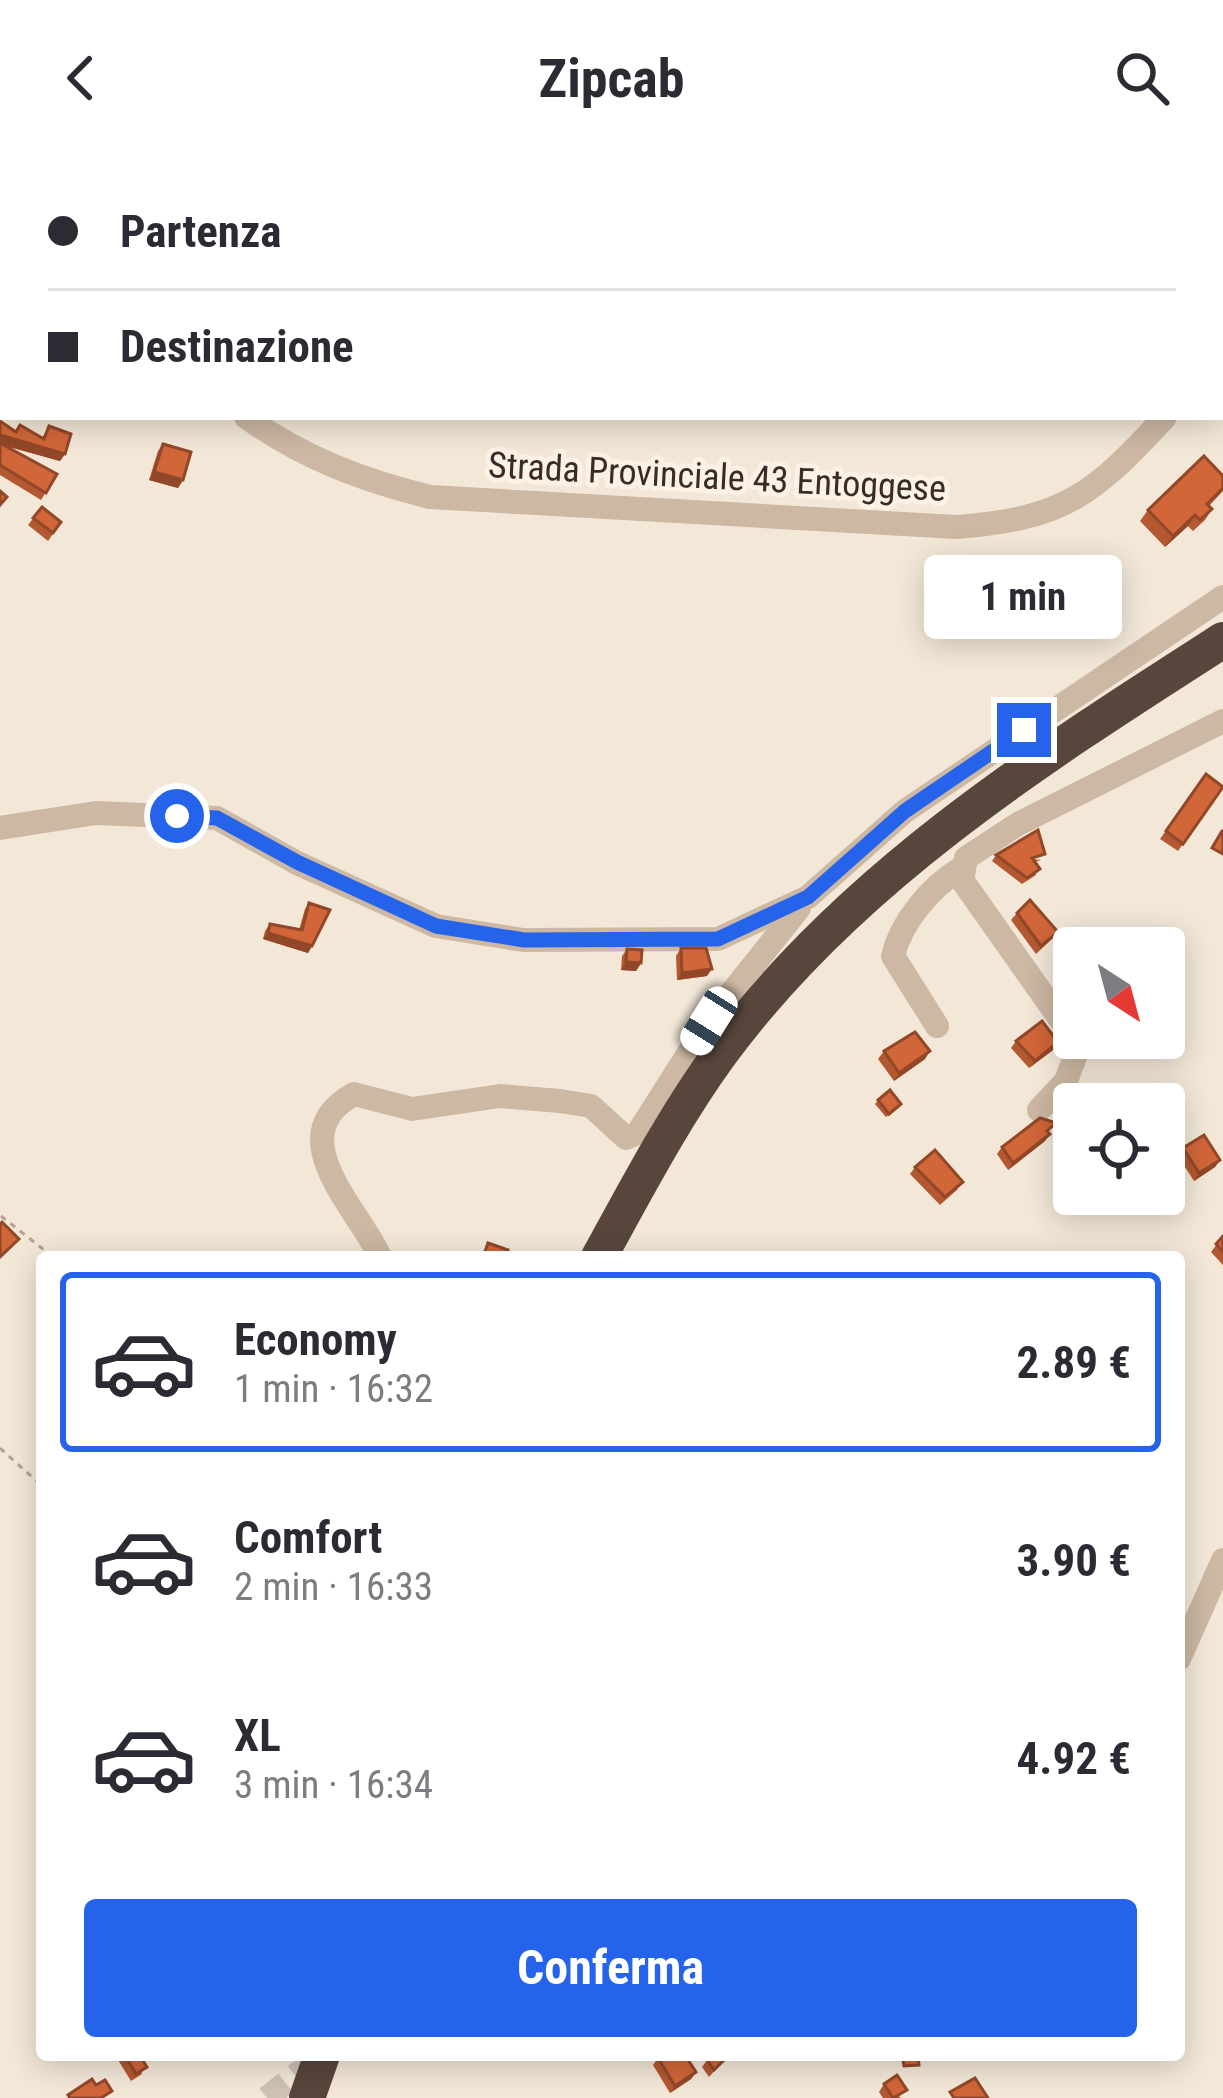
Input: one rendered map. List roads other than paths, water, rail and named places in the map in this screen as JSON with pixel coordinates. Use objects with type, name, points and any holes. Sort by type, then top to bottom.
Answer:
[{"type":"highway","points":[[603,1251],[722,1051],[832,929],[931,841],[1102,718],[1223,640]]},
{"type":"highway","points":[[626,1251],[659,1184],[741,1058],[844,940],[940,853],[1223,662]]},
{"type":"highway","points":[[307,2098],[320,2061]]},
{"type":"highway","points":[[328,2098],[340,2061]]},
{"type":"street","name":"Strada Provinciale 43 Entoggese","points":[[250,420],[285,445],[358,479],[430,497],[956,527],[1021,522],[1068,505],[1118,468],[1162,420]]},
{"type":"street","points":[[376,1251],[322,1159],[326,1126],[341,1101],[354,1094],[431,1109],[500,1096],[560,1101],[591,1106],[626,1138],[638,1133],[709,1021],[808,897],[905,811],[1223,597]]},
{"type":"street","points":[[1039,1110],[1066,1081],[1079,1046],[962,880],[966,858],[1004,832],[1223,721]]},
{"type":"street","points":[[0,828],[96,813],[217,818],[297,862],[436,926],[524,940],[718,939],[808,897]]},
{"type":"street","points":[[937,1026],[893,956],[897,937],[920,906],[962,868]]},
{"type":"street","points":[[1185,1646],[1223,1560]]},
{"type":"tunnel","points":[[267,2098],[314,2061]]}]
